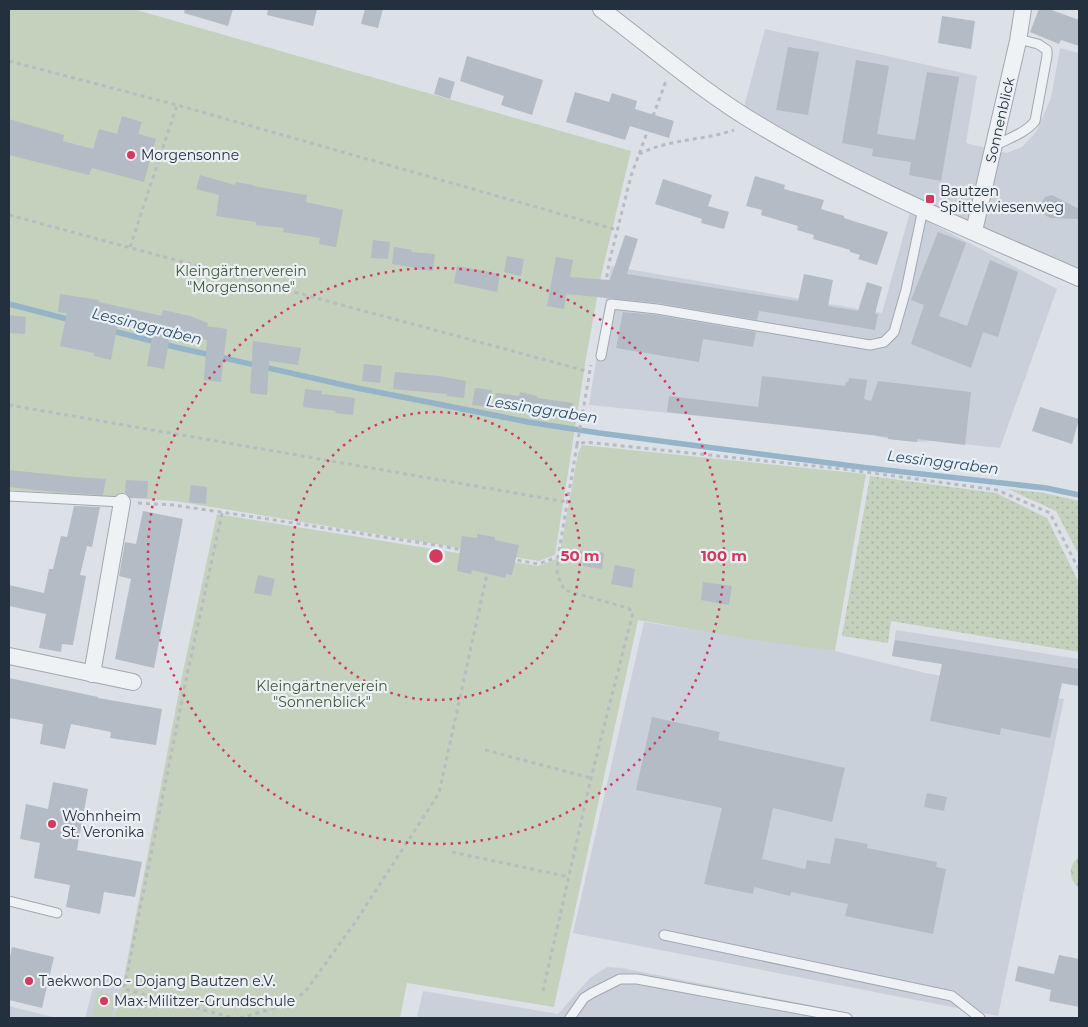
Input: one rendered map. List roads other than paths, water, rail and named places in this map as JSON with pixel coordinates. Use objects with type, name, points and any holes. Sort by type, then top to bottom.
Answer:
[{"type":"street","points":[[601,9],[696,83],[757,124],[817,158],[923,209],[1079,278]]},
{"type":"street","name":"Sonnenblick","points":[[974,231],[1018,39],[1023,9]]},
{"type":"street","points":[[92,674],[122,502]]},
{"type":"street","points":[[9,656],[133,682]]},
{"type":"lane","points":[[994,146],[1024,131],[1035,121],[1048,56],[1047,50],[1038,44],[1018,39]]},
{"type":"lane","points":[[601,356],[611,304],[657,309],[870,345],[884,342],[894,332],[906,290],[923,209]]},
{"type":"lane","points":[[9,496],[122,502]]},
{"type":"lane","points":[[9,901],[57,913]]},
{"type":"lane","points":[[664,935],[952,996],[980,1018]]},
{"type":"lane","points":[[570,1018],[584,998],[592,993],[620,979],[637,979],[847,1018]]},
{"type":"waterway","name":"Lessinggraben","points":[[9,304],[71,320]]},
{"type":"waterway","name":"Lessinggraben","points":[[109,330],[175,347],[357,388],[528,422],[868,468],[1046,488],[1079,495]]},
{"type":"place","name":"Morgensonne","points":[[131,155]]},
{"type":"place","name":"Bautzen Spittelwiesenweg","points":[[930,199]]},
{"type":"place","name":"Wohnheim St. Veronika","points":[[52,824]]},
{"type":"place","name":"TaekwonDo - Dojang Bautzen e.V.","points":[[29,981]]},
{"type":"place","name":"Max-Militzer-Grundschule","points":[[104,1001]]},
{"type":"park label","name":"Kleingärtnerverein \"Morgensonne\"","points":[[241,280]]},
{"type":"park label","name":"Kleingärtnerverein \"Sonnenblick\"","points":[[322,694]]}]
